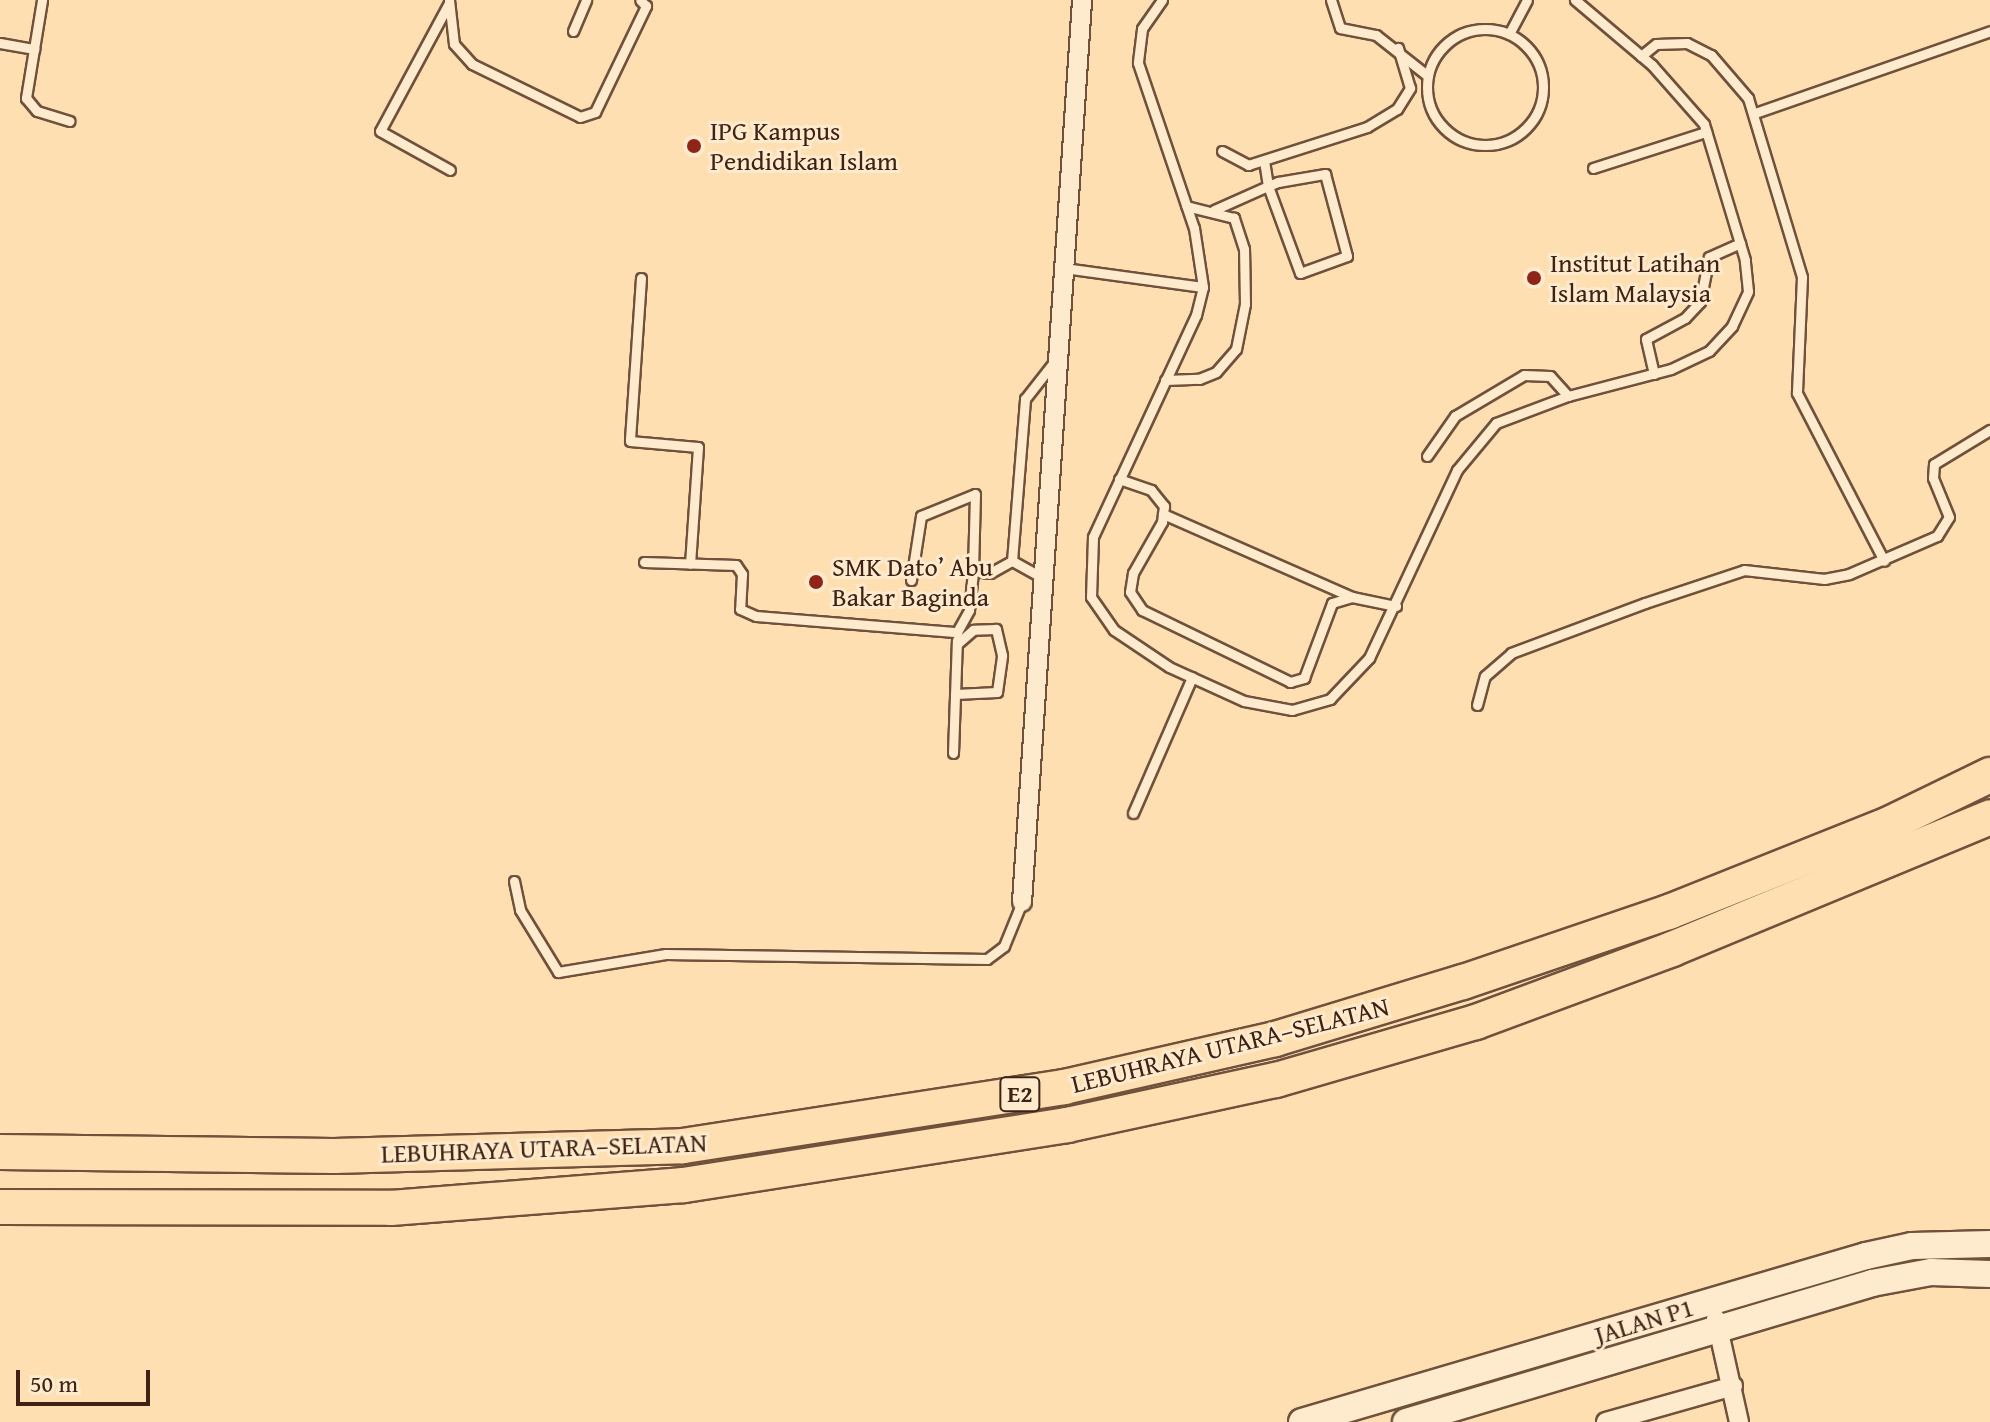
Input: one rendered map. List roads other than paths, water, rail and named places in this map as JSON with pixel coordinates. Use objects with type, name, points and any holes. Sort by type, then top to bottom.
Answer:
[{"type":"highway","name":"LEBUHRAYA UTARA–SELATAN","points":[[0,1152],[334,1156],[683,1146],[1064,1087],[1275,1039],[1463,982],[1683,906],[1891,823],[1990,775]]},
{"type":"highway","name":"LEBUHRAYA UTARA–SELATAN","points":[[0,1207],[391,1208],[684,1185],[1067,1125],[1276,1080],[1476,1022],[1672,949],[1990,817]]},
{"type":"main road","name":"JALAN P1","points":[[1406,1422],[1912,1246],[1990,1244]]},
{"type":"main road","name":"JALAN P1","points":[[1302,1422],[1714,1314],[1931,1272],[1990,1274]]},
{"type":"street","points":[[1022,902],[1082,0]]},
{"type":"street","points":[[1714,1314],[1739,1422]]},
{"type":"street","points":[[1606,1422],[1733,1386]]},
{"type":"lane","points":[[42,0],[26,98],[37,111],[70,121]]},
{"type":"lane","points":[[573,31],[586,0]]},
{"type":"lane","points":[[449,1],[454,44],[472,64],[580,117],[595,112],[646,6],[640,0]]},
{"type":"lane","points":[[1162,0],[1142,29],[1138,63],[1203,261],[1203,287],[1165,380],[1093,537],[1091,597],[1114,630],[1192,677],[1244,701],[1292,710],[1316,706],[1369,658],[1396,606],[1457,470],[1475,444],[1496,423],[1568,396],[1654,374],[1709,351],[1732,326],[1748,291],[1740,243],[1706,132],[1641,56],[1575,0]]},
{"type":"lane","points":[[1331,0],[1340,28],[1376,35],[1398,48],[1428,76]]},
{"type":"lane","points":[[1509,34],[1527,0]]},
{"type":"lane","points":[[449,1],[380,131],[450,170]]},
{"type":"lane","points":[[1485,28],[1509,34],[1535,58],[1542,97],[1522,132],[1505,142],[1485,145],[1447,131],[1428,97],[1428,76],[1441,50],[1465,32],[1485,28]]},
{"type":"lane","points":[[1755,113],[1990,31]]},
{"type":"lane","points":[[0,43],[34,49]]},
{"type":"lane","points":[[1641,56],[1656,44],[1687,43],[1711,55],[1755,113],[1802,277],[1797,393],[1884,561]]},
{"type":"lane","points":[[1222,151],[1248,165],[1367,127],[1397,109],[1410,88],[1398,48]]},
{"type":"lane","points":[[1593,168],[1706,132]]},
{"type":"lane","points":[[1214,210],[1268,186],[1325,174],[1347,256],[1300,273],[1268,186],[1264,161]]},
{"type":"lane","points":[[1165,380],[1199,379],[1216,372],[1236,349],[1245,304],[1244,249],[1234,218],[1214,210],[1186,206]]},
{"type":"lane","points":[[1654,374],[1646,339],[1685,318],[1700,302],[1709,257],[1740,243]]},
{"type":"lane","points":[[1064,268],[1203,287]]},
{"type":"lane","points":[[641,278],[630,441],[698,447],[690,564]]},
{"type":"lane","points":[[1012,561],[1025,399],[1058,356]]},
{"type":"lane","points":[[1427,456],[1455,416],[1524,375],[1550,376],[1568,396]]},
{"type":"lane","points":[[1477,705],[1485,676],[1511,653],[1645,603],[1744,570],[1824,579],[1884,561],[1943,532],[1948,511],[1933,478],[1934,464],[1990,430]]},
{"type":"lane","points":[[1119,479],[1151,490],[1164,506],[1163,514],[1133,573],[1130,592],[1142,610],[1290,682],[1304,678],[1332,603],[1352,597]]},
{"type":"lane","points":[[911,580],[921,516],[975,494],[969,610],[957,632],[953,753]]},
{"type":"lane","points":[[1163,514],[1352,597],[1396,606]]},
{"type":"lane","points":[[973,571],[990,573],[1012,561]]},
{"type":"lane","points":[[1012,561],[1043,578]]},
{"type":"lane","points":[[644,562],[736,565],[742,574],[740,609],[756,616],[957,632]]},
{"type":"lane","points":[[955,694],[997,692],[1002,655],[996,629],[973,630],[957,644]]},
{"type":"lane","points":[[1133,813],[1192,677]]},
{"type":"lane","points":[[514,881],[520,910],[558,972],[666,954],[987,959],[1004,946],[1022,902]]},
{"type":"place","name":"IPG Kampus Pendidikan Islam","points":[[694,146]]},
{"type":"place","name":"Institut Latihan Islam Malaysia","points":[[1534,278]]},
{"type":"place","name":"SMK Dato’ Abu Bakar Baginda","points":[[816,582]]}]
